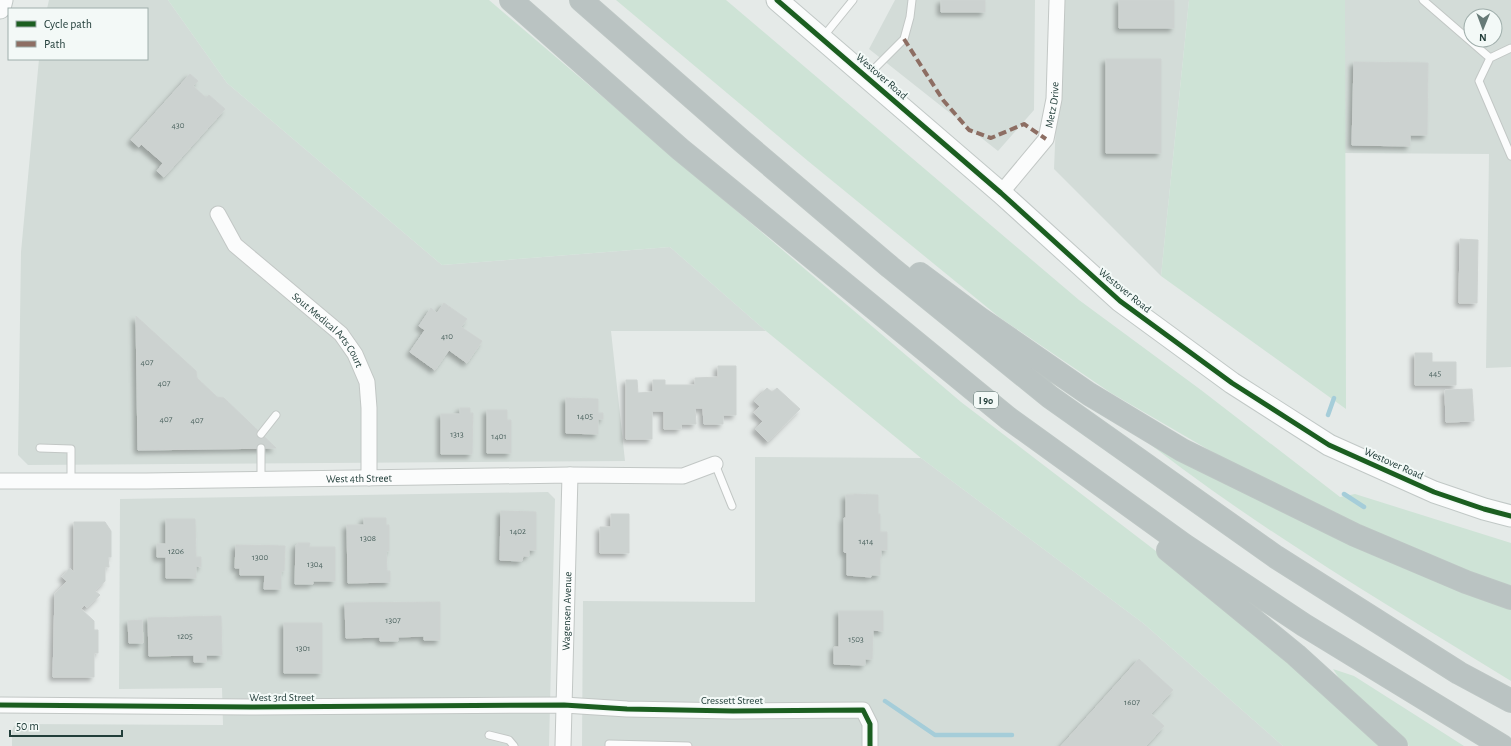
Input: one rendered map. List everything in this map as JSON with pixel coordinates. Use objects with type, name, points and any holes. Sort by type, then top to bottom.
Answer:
[{"type":"highway","name":"I 90","points":[[511,0],[680,149],[1296,655],[1396,746]]},
{"type":"highway","points":[[581,0],[743,142],[890,267],[1050,397],[1276,557],[1460,673],[1511,702]]},
{"type":"highway","points":[[743,142],[986,322],[1089,394],[1176,446],[1354,535],[1466,582],[1511,598]]},
{"type":"highway","name":"I 90","points":[[1008,418],[1184,545],[1297,621],[1502,746]]},
{"type":"street","points":[[0,8],[2,0]]},
{"type":"street","name":"Westover Road","points":[[777,0],[1001,193],[1120,301],[1232,383],[1329,445],[1434,492],[1484,509],[1511,516]]},
{"type":"street","name":"Metz Drive","points":[[1001,193],[1046,139],[1054,99],[1057,0]]},
{"type":"street","name":"Sout Medical Arts Court","points":[[218,214],[235,245],[341,334],[355,354],[367,382],[369,408],[369,478]]},
{"type":"street","name":"West 4th Street","points":[[0,481],[71,482],[570,475],[683,476],[715,464]]},
{"type":"street","name":"Wagensen Avenue","points":[[563,746],[570,475]]},
{"type":"street","name":"West 3rd Street","points":[[0,705],[259,707],[564,705]]},
{"type":"street","name":"Cressett Street","points":[[564,705],[725,710],[864,710],[870,724],[870,746]]},
{"type":"lane","points":[[822,38],[853,0]]},
{"type":"lane","points":[[866,76],[904,39],[910,17],[912,0]]},
{"type":"lane","points":[[1423,0],[1490,58]]},
{"type":"lane","points":[[1511,48],[1490,58],[1479,81],[1511,156]]},
{"type":"lane","points":[[261,434],[276,416]]},
{"type":"lane","points":[[40,448],[71,449],[71,482]]},
{"type":"lane","points":[[261,448],[261,480]]},
{"type":"lane","points":[[715,464],[732,506]]},
{"type":"lane","points":[[489,735],[509,740],[514,746]]},
{"type":"lane","points":[[609,746],[609,744],[688,746]]},
{"type":"shaded area","points":[[49,0],[168,0],[227,83],[442,265],[670,247],[766,331],[611,331],[625,461],[28,465],[18,455],[21,252],[39,60],[148,60],[148,8],[47,8]]},
{"type":"shaded area","points":[[895,0],[1035,0],[1034,110],[998,151],[869,49]]},
{"type":"shaded area","points":[[1061,0],[1189,0],[1161,276],[1054,169]]},
{"type":"shaded area","points":[[1345,0],[1511,0],[1511,367],[1486,368],[1489,154],[1345,153]]},
{"type":"shaded area","points":[[755,457],[921,458],[1143,623],[1283,746],[582,746],[583,601],[755,602]]},
{"type":"shaded area","points":[[548,492],[555,499],[549,746],[12,746],[12,731],[14,726],[19,724],[223,725],[222,688],[119,689],[120,499]]},
{"type":"green space","points":[[168,0],[489,0],[961,402],[1169,561],[1286,657],[1385,746],[1283,746],[1143,623],[921,458],[766,331],[670,247],[442,265],[227,83]]},
{"type":"green space","points":[[616,0],[726,0],[1079,300],[1201,390],[1340,497],[1355,494],[1511,543],[1511,588],[1475,576],[1327,513],[1209,450],[1111,393],[999,317],[808,161]]},
{"type":"green space","points":[[1189,0],[1345,0],[1346,409],[1161,276]]},
{"type":"green space","points":[[1127,426],[1493,603],[1511,609],[1511,681],[1315,560],[1219,495]]},
{"type":"green space","points":[[1333,669],[1354,676],[1464,746],[1409,746],[1345,687]]},
{"type":"building","points":[[941,0],[985,0],[985,12],[941,12]]},
{"type":"building","points":[[1119,0],[1174,0],[1174,28],[1119,28]]},
{"type":"building","points":[[1106,59],[1161,59],[1161,153],[1106,153]]},
{"type":"building","points":[[1354,62],[1428,63],[1427,135],[1410,135],[1410,146],[1352,145]]},
{"type":"building","points":[[190,74],[198,81],[193,86],[206,98],[209,95],[225,109],[164,177],[157,171],[163,163],[141,144],[139,147],[131,140]]},
{"type":"building","points":[[1460,239],[1478,240],[1477,303],[1459,303]]},
{"type":"building","points":[[444,303],[467,319],[461,327],[482,341],[467,363],[449,350],[435,370],[410,352],[425,330],[419,326],[431,308],[437,313]]},
{"type":"building","points":[[136,316],[196,371],[197,378],[217,397],[224,398],[276,448],[138,450]]},
{"type":"building","points":[[1415,353],[1432,353],[1432,362],[1456,362],[1456,385],[1415,385]]},
{"type":"building","points":[[718,366],[736,366],[736,415],[723,415],[723,424],[704,424],[703,408],[695,408],[696,424],[681,424],[681,429],[664,429],[664,411],[652,411],[652,439],[626,439],[626,380],[637,380],[638,393],[653,392],[653,380],[665,380],[665,385],[695,385],[695,378],[718,377]]},
{"type":"building","points":[[767,388],[772,392],[777,388],[800,409],[768,442],[755,429],[763,421],[754,413],[760,406],[754,401]]},
{"type":"building","points":[[1472,389],[1474,421],[1446,422],[1445,390]]},
{"type":"building","points":[[566,398],[598,399],[598,413],[603,413],[603,419],[598,419],[598,434],[566,433]]},
{"type":"building","points":[[460,408],[470,408],[470,413],[473,413],[472,454],[441,454],[441,414],[460,414]]},
{"type":"building","points":[[487,410],[507,410],[507,420],[511,420],[511,453],[487,453]]},
{"type":"building","points":[[846,495],[878,495],[880,532],[887,532],[887,550],[881,550],[880,575],[871,575],[871,577],[847,575],[847,553],[844,552],[844,518],[846,518]]},
{"type":"building","points":[[501,511],[536,512],[536,550],[529,550],[529,556],[523,556],[522,561],[500,560]]},
{"type":"building","points":[[611,514],[629,514],[629,553],[600,553],[600,527],[611,527]]},
{"type":"building","points":[[364,518],[386,518],[386,525],[389,525],[389,551],[386,551],[387,571],[390,571],[390,582],[348,583],[347,525],[364,525]]},
{"type":"building","points":[[166,519],[195,519],[196,557],[201,557],[201,567],[196,566],[196,578],[166,578],[166,557],[157,557],[157,544],[166,544]]},
{"type":"building","points":[[74,522],[105,522],[111,531],[111,557],[108,557],[109,567],[105,567],[105,581],[95,591],[100,595],[87,608],[84,605],[81,609],[94,621],[94,630],[98,630],[98,653],[94,653],[94,677],[53,677],[55,594],[67,581],[62,577],[70,568],[74,572]]},
{"type":"building","points":[[298,543],[310,543],[309,547],[335,547],[335,581],[313,581],[313,584],[295,584],[296,545],[298,545]]},
{"type":"building","points":[[236,545],[285,546],[284,571],[281,571],[281,589],[264,589],[265,575],[240,575],[240,568],[235,568]]},
{"type":"building","points":[[440,602],[440,640],[424,640],[424,636],[398,637],[398,641],[380,641],[380,637],[346,638],[345,603]]},
{"type":"building","points":[[839,611],[883,611],[883,631],[873,630],[872,659],[865,659],[865,665],[834,664],[834,647],[839,647]]},
{"type":"building","points":[[221,616],[222,655],[206,655],[206,662],[194,662],[194,655],[149,656],[148,618]]},
{"type":"building","points":[[142,620],[143,643],[129,643],[128,621]]},
{"type":"building","points":[[284,623],[322,623],[322,673],[284,673]]},
{"type":"building","points":[[1139,659],[1173,690],[1151,714],[1164,726],[1146,746],[1061,746]]},
{"type":"waterway","points":[[1328,415],[1334,398]]},
{"type":"waterway","points":[[1344,494],[1364,507]]},
{"type":"waterway","points":[[885,701],[935,735],[1012,735]]},
{"type":"marked path","points":[[904,39],[943,100],[969,130],[991,138],[1024,124],[1046,139]]},
{"type":"cycle path","points":[[777,0],[1001,193],[1120,301],[1232,383],[1329,445],[1434,492],[1484,509],[1511,516]]},
{"type":"cycle path","points":[[0,705],[251,707],[564,705],[627,709],[733,711],[863,710],[870,724],[870,746]]}]
